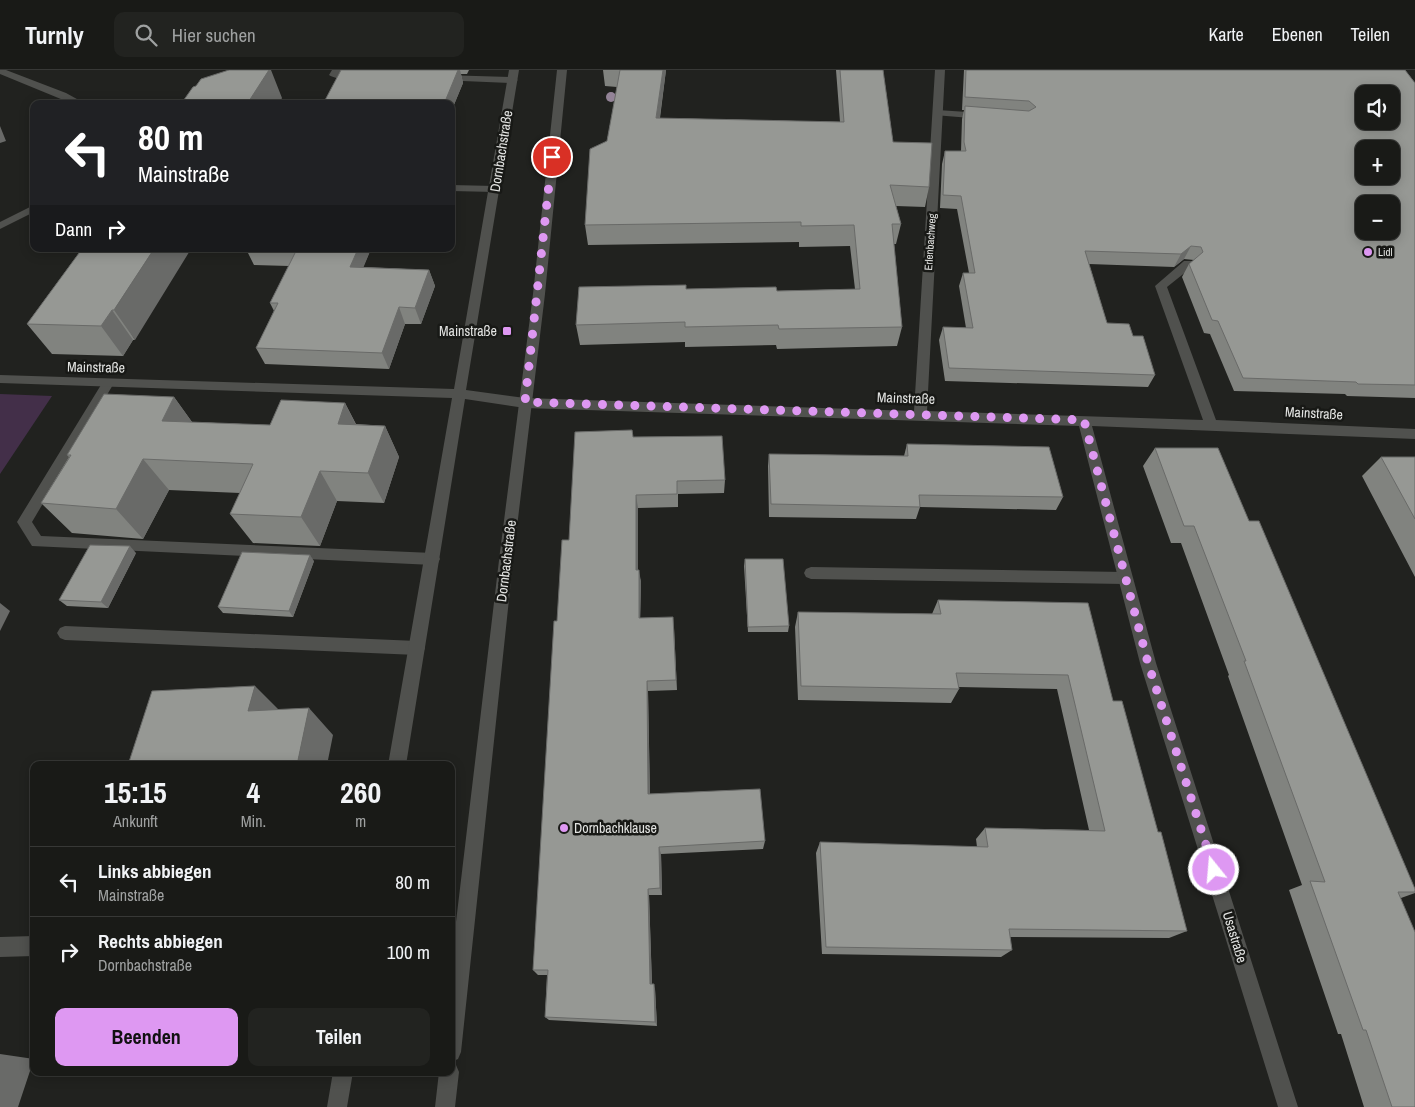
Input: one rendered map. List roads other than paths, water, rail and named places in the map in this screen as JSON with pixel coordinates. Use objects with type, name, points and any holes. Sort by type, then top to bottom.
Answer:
[{"type":"street","points":[[337,70],[334,75],[374,76]]},
{"type":"street","name":"Dornbachstraße","points":[[455,1017],[562,70]]},
{"type":"street","name":"Erlenbachweg","points":[[920,415],[940,70]]},
{"type":"street","points":[[0,71],[73,100]]},
{"type":"street","points":[[433,78],[514,75]]},
{"type":"street","name":"Dornbachstraße","points":[[398,761],[514,75]]},
{"type":"street","points":[[938,113],[996,117]]},
{"type":"street","points":[[455,188],[495,189]]},
{"type":"street","points":[[0,226],[30,210]]},
{"type":"street","points":[[1188,264],[1161,286],[1211,425]]},
{"type":"street","name":"Mainstraße","points":[[0,379],[461,394],[525,402],[1084,420],[1415,434]]},
{"type":"street","points":[[108,383],[24,522],[38,542],[433,559]]},
{"type":"street","name":"Usastraße","points":[[1084,420],[1124,578],[1148,663],[1288,1107]]},
{"type":"street","points":[[811,573],[1124,578]]},
{"type":"street","points":[[64,633],[417,648]]},
{"type":"street","points":[[0,947],[30,946]]},
{"type":"street","points":[[337,1107],[342,1076]]},
{"type":"street","points":[[445,1107],[449,1076]]},
{"type":"place","name":"Lidl","points":[[1368,252]]},
{"type":"place","name":"Mainstraße","points":[[507,331]]},
{"type":"place","name":"Dornbachklause","points":[[564,828]]}]
